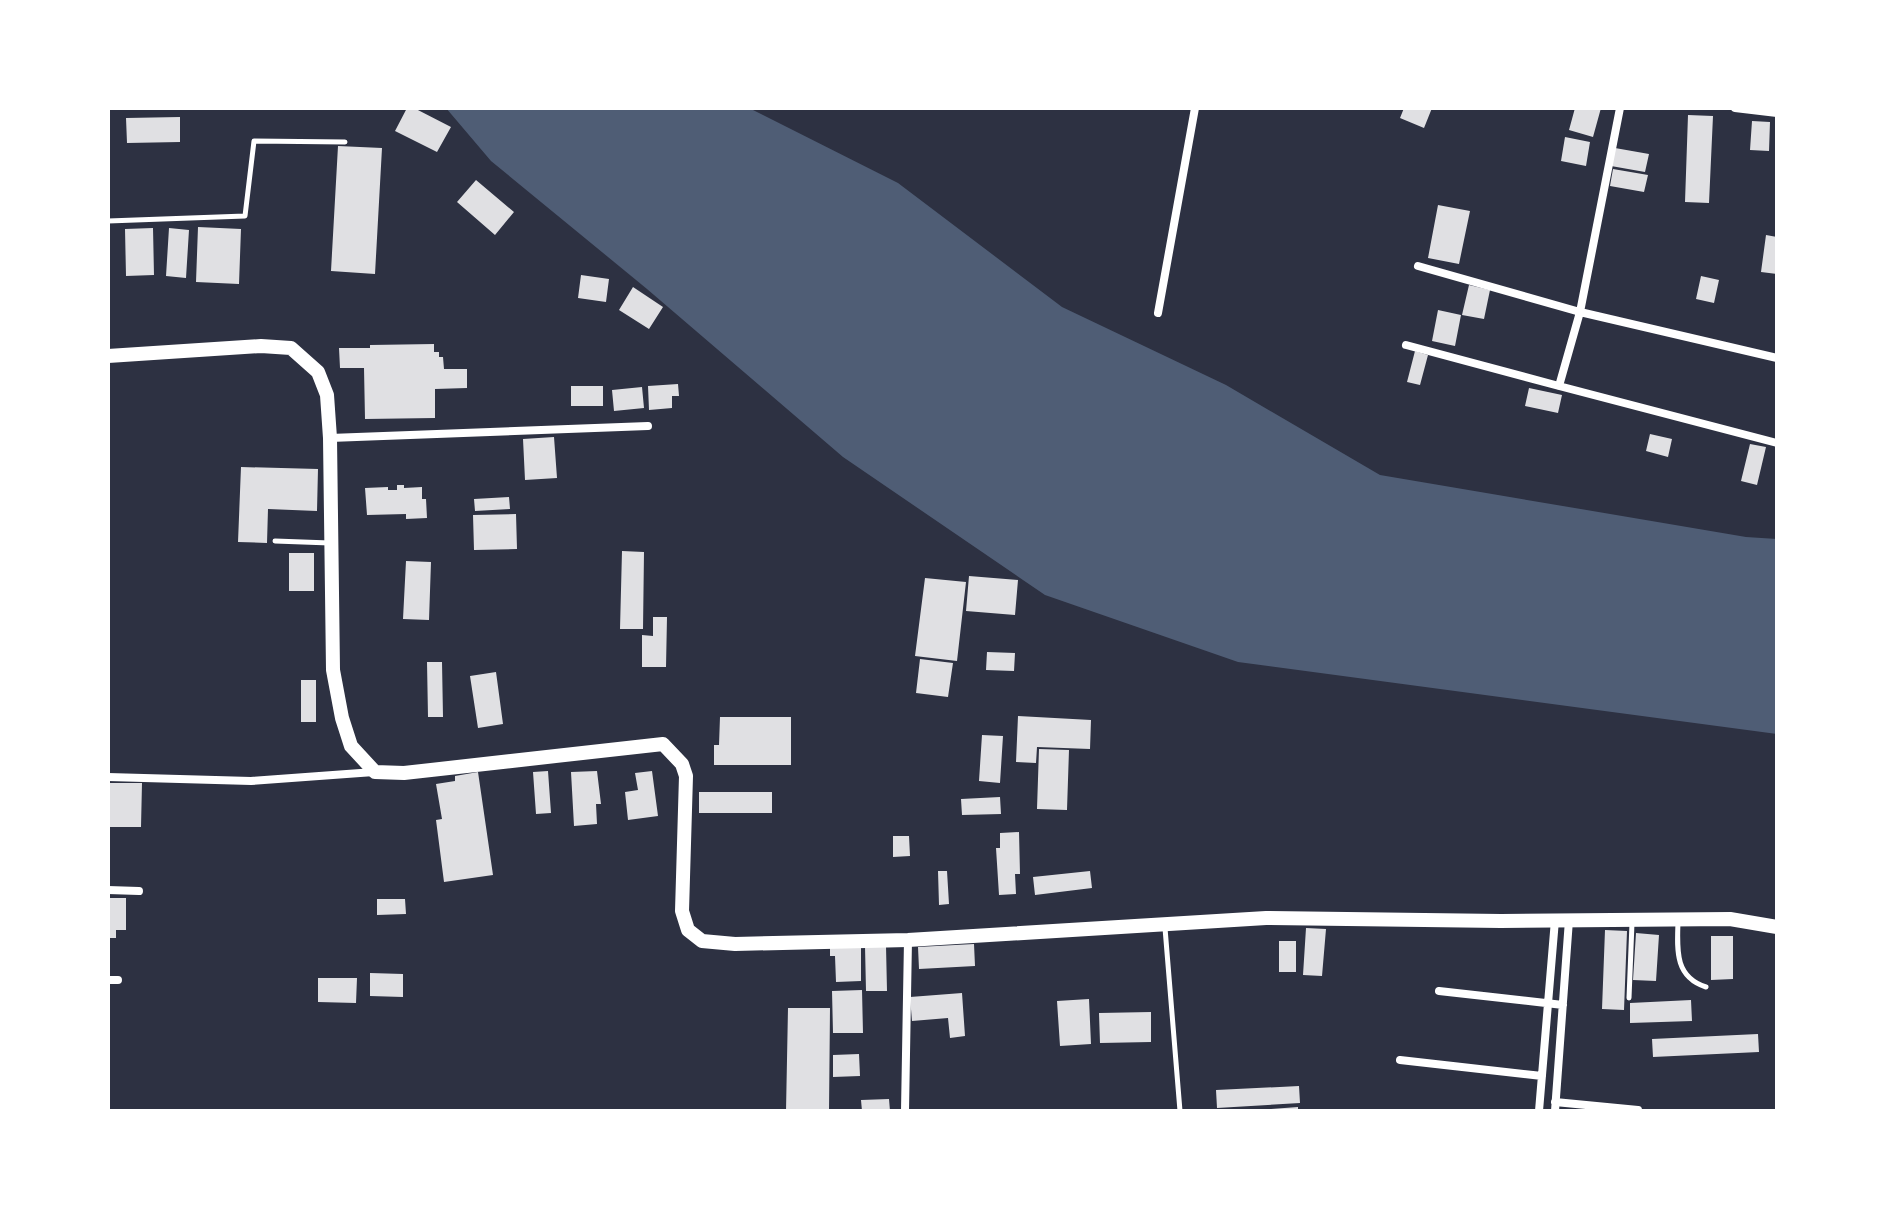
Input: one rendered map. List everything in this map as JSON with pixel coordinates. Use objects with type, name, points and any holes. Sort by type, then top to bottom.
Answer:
[{"type":"main road","points":[[108,356],[261,346],[291,348],[318,372],[327,395],[330,438],[333,670],[351,746],[375,772],[404,773],[663,744],[682,764],[686,776],[682,911],[688,930],[702,941],[735,944],[908,940],[1266,918],[1730,919],[1777,927]]},
{"type":"street","points":[[1158,313],[1195,108]]},
{"type":"street","points":[[1559,386],[1580,312],[1620,108]]},
{"type":"street","points":[[1735,108],[1777,113]]},
{"type":"street","points":[[1418,266],[1580,312],[1777,358]]},
{"type":"street","points":[[1406,345],[1777,443]]},
{"type":"street","points":[[330,438],[648,426]]},
{"type":"street","points":[[108,777],[251,781],[375,772]]},
{"type":"street","points":[[108,890],[139,891]]},
{"type":"street","points":[[1539,1111],[1548,1003],[1562,920]]},
{"type":"street","points":[[1562,920],[1563,1005],[1555,1107],[1638,1110]]},
{"type":"street","points":[[905,1111],[908,940]]},
{"type":"street","points":[[108,980],[118,980]]},
{"type":"street","points":[[1439,991],[1563,1005]]},
{"type":"street","points":[[1400,1060],[1542,1076]]},
{"type":"lane","points":[[108,221],[245,216],[254,141],[345,142]]},
{"type":"lane","points":[[275,541],[331,543]]},
{"type":"lane","points":[[1629,998],[1632,919]]},
{"type":"lane","points":[[1678,920],[1678,953],[1684,974],[1693,983],[1706,987]]},
{"type":"lane","points":[[1165,923],[1180,1111]]},
{"type":"water","points":[[446,108],[749,108],[898,183],[1062,307],[1226,385],[1380,475],[1746,537],[1777,539],[1777,734],[1238,662],[1045,595],[843,457],[647,289],[491,161]]},
{"type":"building","points":[[407,108],[414,108],[451,127],[437,152],[395,131]]},
{"type":"building","points":[[1404,108],[1432,108],[1424,128],[1400,118]]},
{"type":"building","points":[[1575,108],[1601,108],[1593,137],[1569,130]]},
{"type":"building","points":[[1688,115],[1713,116],[1709,203],[1685,202]]},
{"type":"building","points":[[180,117],[180,142],[127,143],[126,118]]},
{"type":"building","points":[[1752,121],[1770,122],[1769,151],[1750,150]]},
{"type":"building","points":[[1565,137],[1590,142],[1586,166],[1561,161]]},
{"type":"building","points":[[338,146],[382,148],[375,274],[331,271]]},
{"type":"building","points":[[1615,148],[1649,154],[1645,172],[1611,166]]},
{"type":"building","points":[[1613,169],[1648,175],[1644,192],[1610,186]]},
{"type":"building","points":[[476,180],[514,212],[495,235],[457,202]]},
{"type":"building","points":[[1438,205],[1470,211],[1459,264],[1428,258]]},
{"type":"building","points":[[198,227],[241,229],[239,284],[196,282]]},
{"type":"building","points":[[153,228],[154,275],[126,276],[125,229]]},
{"type":"building","points":[[169,228],[189,230],[186,278],[166,276]]},
{"type":"building","points":[[1766,235],[1777,237],[1777,274],[1761,272]]},
{"type":"building","points":[[581,275],[609,279],[606,302],[578,298]]},
{"type":"building","points":[[1701,276],[1719,280],[1714,303],[1696,299]]},
{"type":"building","points":[[1469,285],[1490,290],[1484,319],[1462,315]]},
{"type":"building","points":[[633,287],[663,307],[649,329],[619,310]]},
{"type":"building","points":[[1438,310],[1461,315],[1455,346],[1432,341]]},
{"type":"building","points":[[434,344],[434,352],[439,352],[439,357],[443,357],[444,369],[467,369],[467,388],[435,389],[435,418],[365,419],[364,368],[340,368],[339,348]]},
{"type":"building","points":[[1415,351],[1428,355],[1420,385],[1407,382]]},
{"type":"building","points":[[678,384],[679,396],[672,396],[672,408],[649,410],[648,386]]},
{"type":"building","points":[[571,386],[603,386],[603,406],[571,406]]},
{"type":"building","points":[[642,387],[644,408],[614,411],[612,390]]},
{"type":"building","points":[[1529,388],[1562,395],[1558,413],[1525,406]]},
{"type":"building","points":[[1650,434],[1672,439],[1668,457],[1646,451]]},
{"type":"building","points":[[554,437],[557,478],[525,480],[523,439]]},
{"type":"building","points":[[1750,444],[1766,447],[1757,485],[1741,481]]},
{"type":"building","points":[[241,467],[318,469],[317,511],[268,509],[267,543],[238,542]]},
{"type":"building","points":[[397,485],[404,485],[404,488],[422,487],[427,518],[406,519],[406,514],[367,515],[365,488],[388,487],[388,490],[397,490]]},
{"type":"building","points":[[509,497],[510,509],[475,511],[474,499]]},
{"type":"building","points":[[516,514],[517,549],[474,550],[473,515]]},
{"type":"building","points":[[622,551],[644,552],[643,629],[620,629]]},
{"type":"building","points":[[289,553],[314,553],[314,591],[289,591]]},
{"type":"building","points":[[406,561],[431,562],[429,620],[403,619]]},
{"type":"building","points":[[969,576],[1018,580],[1015,615],[966,611]]},
{"type":"building","points":[[925,578],[966,582],[957,661],[915,656]]},
{"type":"building","points":[[653,617],[667,617],[666,667],[642,667],[642,635],[653,636]]},
{"type":"building","points":[[987,652],[1015,653],[1014,671],[986,670]]},
{"type":"building","points":[[920,659],[953,663],[948,697],[916,693]]},
{"type":"building","points":[[427,662],[442,662],[443,717],[428,717]]},
{"type":"building","points":[[496,672],[503,724],[478,728],[470,676]]},
{"type":"building","points":[[301,680],[316,680],[316,722],[301,722]]},
{"type":"building","points":[[1018,716],[1091,720],[1090,749],[1037,747],[1036,763],[1016,762]]},
{"type":"building","points":[[720,717],[791,717],[791,765],[714,765],[714,745],[719,745]]},
{"type":"building","points":[[982,735],[1003,736],[1000,783],[979,781]]},
{"type":"building","points":[[1039,749],[1069,750],[1067,810],[1037,809]]},
{"type":"building","points":[[548,771],[551,813],[536,814],[533,772]]},
{"type":"building","points":[[597,771],[601,804],[596,804],[597,824],[574,826],[571,772]]},
{"type":"building","points":[[652,771],[658,816],[628,820],[625,792],[638,790],[635,773]]},
{"type":"building","points":[[478,772],[493,875],[444,882],[436,820],[442,819],[436,784],[455,781],[455,776]]},
{"type":"building","points":[[108,783],[142,783],[141,827],[108,827]]},
{"type":"building","points":[[699,792],[772,792],[772,813],[699,813]]},
{"type":"building","points":[[1000,797],[1001,814],[962,815],[961,799]]},
{"type":"building","points":[[1019,832],[1020,874],[1015,874],[1016,894],[999,895],[996,848],[1000,848],[1000,833]]},
{"type":"building","points":[[893,836],[909,836],[910,856],[893,857]]},
{"type":"building","points":[[938,871],[947,871],[949,904],[939,905]]},
{"type":"building","points":[[1090,871],[1092,888],[1035,895],[1033,877]]},
{"type":"building","points":[[108,898],[126,898],[126,930],[116,930],[116,938],[108,938]]},
{"type":"building","points":[[377,899],[405,899],[406,914],[377,915]]},
{"type":"building","points":[[1306,928],[1326,929],[1322,976],[1303,975]]},
{"type":"building","points":[[1605,930],[1627,931],[1624,1010],[1602,1009]]},
{"type":"building","points":[[1636,933],[1659,935],[1656,981],[1633,980]]},
{"type":"building","points":[[1711,936],[1733,936],[1733,979],[1711,980]]},
{"type":"building","points":[[1279,941],[1296,941],[1296,972],[1279,972]]},
{"type":"building","points":[[974,944],[975,966],[919,969],[918,947]]},
{"type":"building","points":[[865,946],[886,946],[887,991],[866,991]]},
{"type":"building","points":[[830,947],[861,947],[861,981],[836,982],[835,956],[830,956]]},
{"type":"building","points":[[370,973],[403,974],[403,997],[370,996]]},
{"type":"building","points":[[318,978],[357,978],[356,1003],[318,1002]]},
{"type":"building","points":[[862,990],[863,1033],[833,1033],[832,991]]},
{"type":"building","points":[[962,993],[965,1036],[950,1038],[948,1018],[912,1021],[910,997]]},
{"type":"building","points":[[1089,999],[1091,1044],[1060,1046],[1057,1001]]},
{"type":"building","points":[[1691,1000],[1692,1021],[1630,1023],[1630,1003]]},
{"type":"building","points":[[788,1008],[830,1008],[829,1111],[786,1111]]},
{"type":"building","points":[[1151,1012],[1151,1042],[1100,1043],[1099,1013]]},
{"type":"building","points":[[1758,1034],[1759,1052],[1653,1057],[1652,1039]]},
{"type":"building","points":[[859,1054],[860,1076],[833,1077],[833,1055]]},
{"type":"building","points":[[1299,1086],[1300,1103],[1217,1108],[1216,1090]]},
{"type":"building","points":[[889,1099],[890,1111],[862,1111],[861,1100]]},
{"type":"building","points":[[1298,1107],[1298,1111],[1271,1111],[1271,1109]]}]
